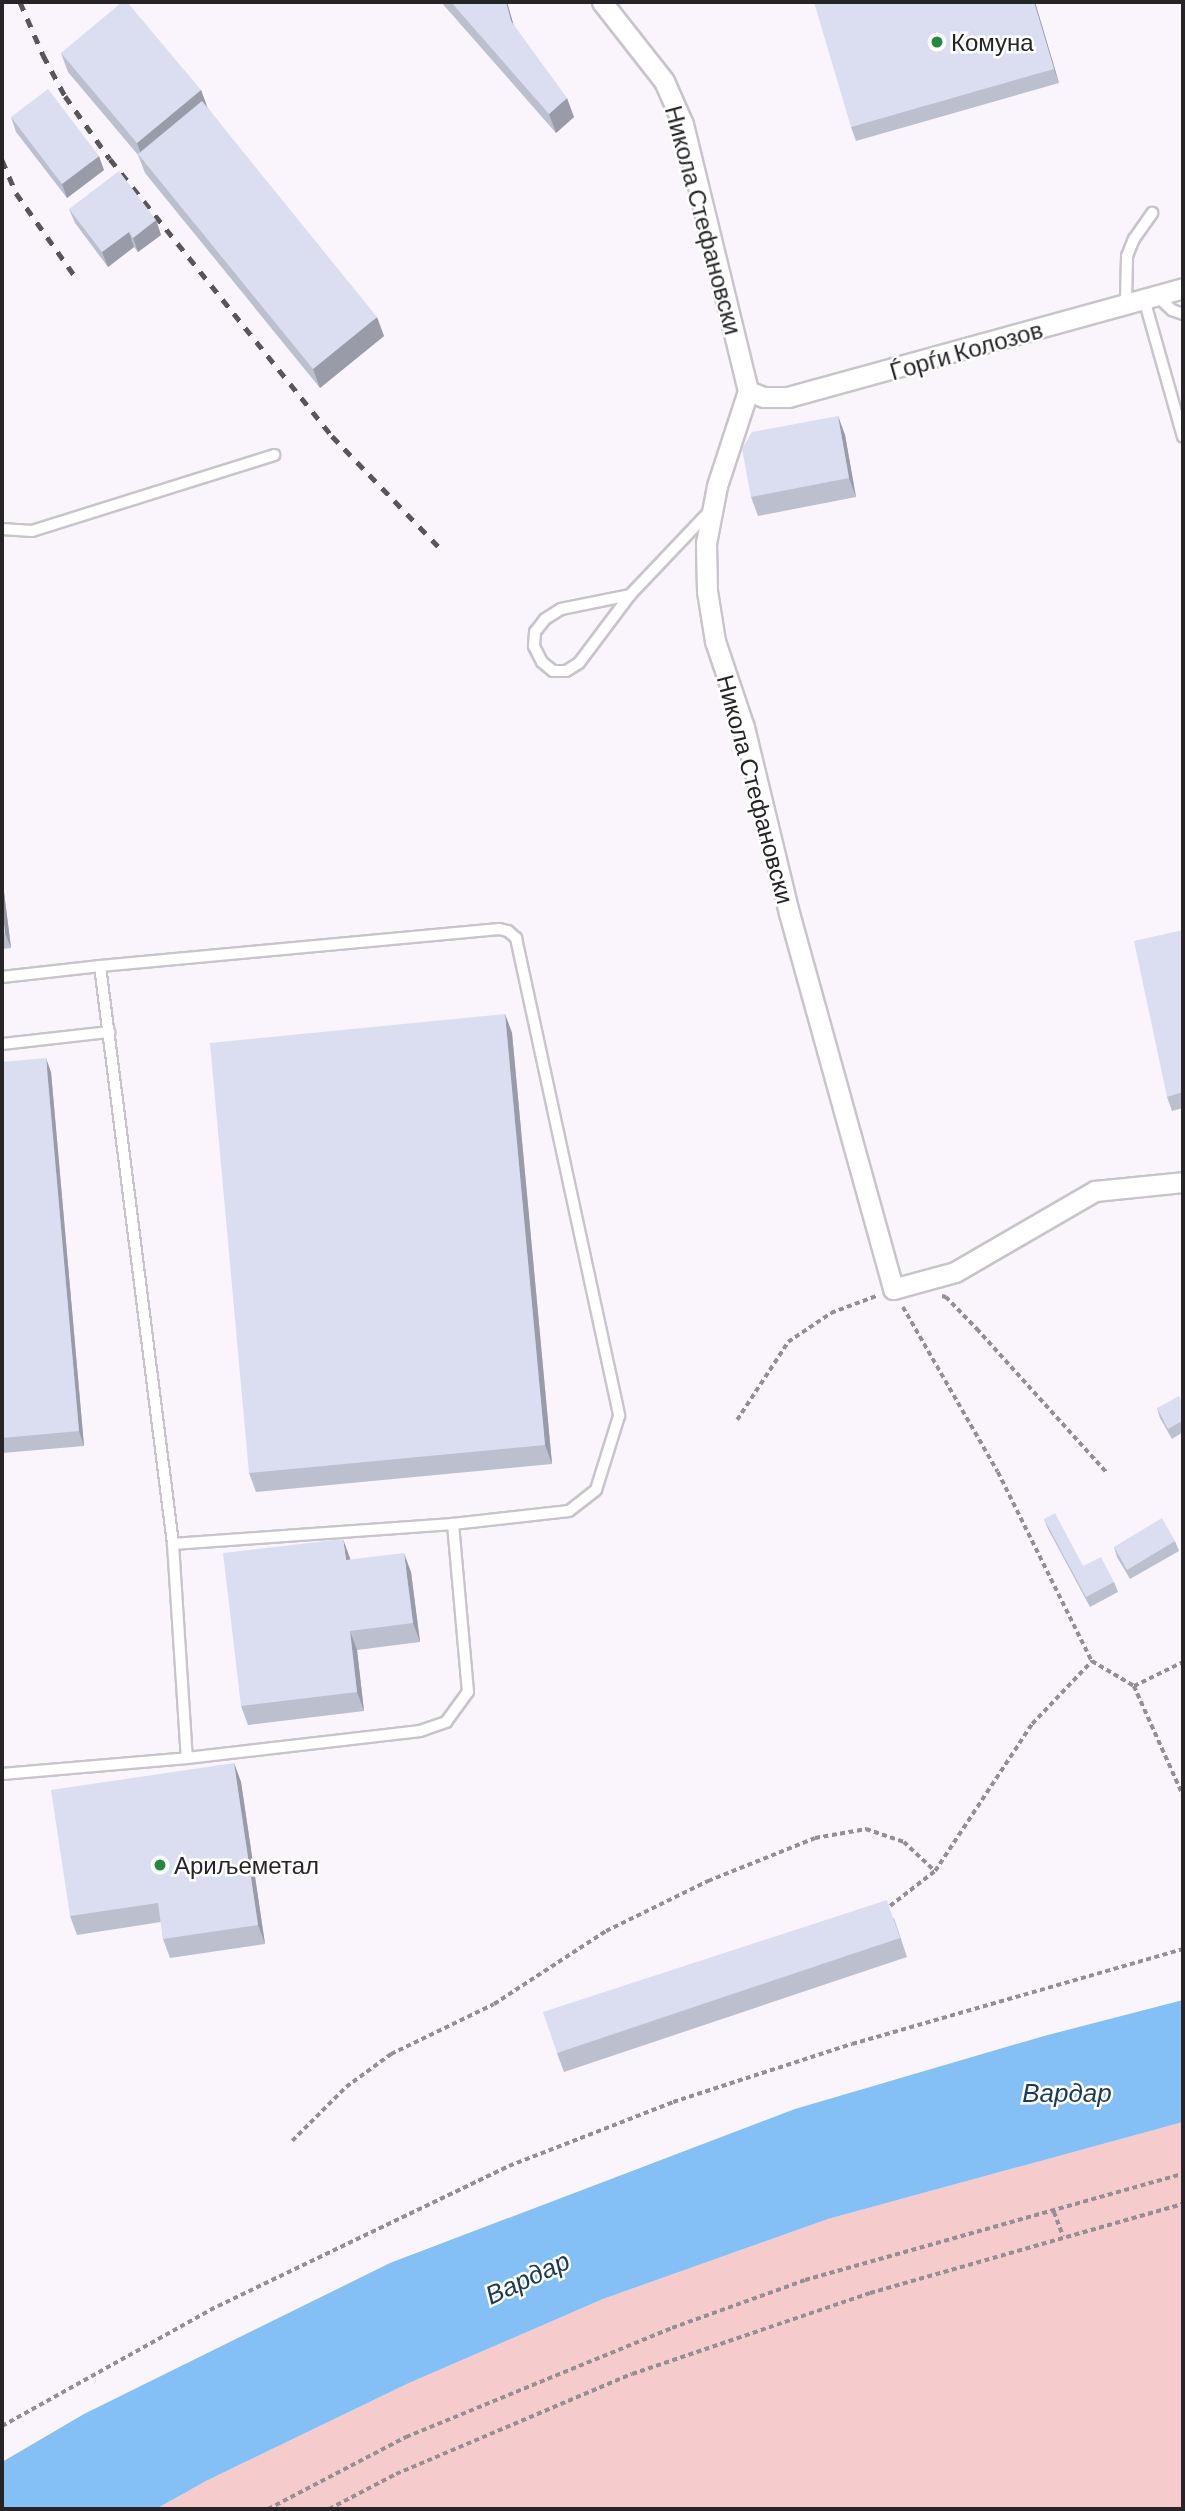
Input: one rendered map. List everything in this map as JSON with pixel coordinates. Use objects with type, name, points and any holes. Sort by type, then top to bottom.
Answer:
[{"type":"street","name":"Никола Стефановски","points":[[602,2],[664,81],[683,124],[748,391],[705,543],[707,591],[715,641],[744,727],[789,913],[893,1289]]},
{"type":"street","name":"Ѓорѓи Колозов","points":[[748,391],[764,397],[788,397],[1183,288]]},
{"type":"street","points":[[893,1289],[954,1272],[1095,1191],[1183,1182]]},
{"type":"lane","points":[[1152,213],[1134,239],[1127,256],[1183,437]]},
{"type":"lane","points":[[1142,300],[1183,314]]},
{"type":"lane","points":[[2,528],[32,531],[274,455]]},
{"type":"lane","points":[[630,595],[561,608],[545,619],[535,632],[534,646],[542,662],[553,671],[566,671],[579,663],[630,595],[713,508]]},
{"type":"lane","points":[[2,977],[499,929],[516,938],[619,1416],[596,1490],[569,1511],[453,1524],[173,1544]]},
{"type":"lane","points":[[100,966],[173,1544],[187,1758]]},
{"type":"lane","points":[[2,1044],[109,1032]]},
{"type":"lane","points":[[2,1774],[187,1758],[420,1731],[446,1722],[468,1692],[453,1524]]},
{"type":"path","points":[[737,1420],[788,1342],[831,1313],[893,1289],[998,1472],[1092,1661],[1135,1686],[1183,1796]]},
{"type":"path","points":[[933,1295],[946,1297],[1107,1474]]},
{"type":"path","points":[[890,1906],[935,1871],[1032,1724],[1092,1661]]},
{"type":"path","points":[[1135,1686],[1183,1662]]},
{"type":"path","points":[[292,2141],[346,2087],[391,2054],[494,2004],[606,1931],[708,1881],[815,1838],[866,1829],[904,1842],[935,1871]]},
{"type":"path","points":[[2,2426],[218,2306],[509,2166],[673,2102],[852,2043],[1183,1949]]},
{"type":"path","points":[[268,2509],[406,2437],[672,2328],[805,2280],[1183,2174]]},
{"type":"path","points":[[329,2509],[396,2474],[632,2374],[870,2292],[1183,2204]]},
{"type":"path","points":[[1054,2212],[1063,2236]]},
{"type":"shaded area","points":[[1183,2122],[1183,2509],[156,2509],[206,2481],[409,2383],[603,2299],[828,2219]]},
{"type":"water","name":"Вардар","points":[[1183,2000],[1183,2122],[828,2219],[603,2299],[409,2383],[206,2481],[156,2509],[2,2509],[2,2462],[84,2414],[390,2263],[795,2109],[1044,2036]]},
{"type":"building","points":[[122,2],[127,2],[201,90],[137,143],[61,53]]},
{"type":"building","points":[[451,2],[506,2],[511,21],[567,98],[549,114]]},
{"type":"building","name":"Комуна","points":[[814,2],[1034,2],[1054,69],[851,127]]},
{"type":"building","points":[[48,89],[99,156],[62,184],[11,117]]},
{"type":"building","points":[[202,101],[377,317],[313,369],[138,154]]},
{"type":"building","points":[[119,171],[156,220],[133,238],[129,232],[102,252],[69,209]]},
{"type":"building","points":[[838,416],[849,478],[751,497],[742,449],[752,432]]},
{"type":"building","points":[[2,904],[5,933],[2,934]]},
{"type":"building","points":[[1183,930],[1183,1092],[1167,1097],[1134,941]]},
{"type":"building","points":[[505,1014],[545,1445],[249,1473],[210,1043]]},
{"type":"building","points":[[46,1058],[79,1431],[2,1438],[2,1062]]},
{"type":"building","points":[[1179,1396],[1183,1405],[1183,1423],[1182,1421],[1168,1429],[1157,1408]]},
{"type":"building","points":[[1055,1513],[1083,1566],[1101,1557],[1114,1582],[1086,1597],[1044,1519]]},
{"type":"building","points":[[1162,1518],[1175,1541],[1127,1570],[1114,1547]]},
{"type":"building","points":[[343,1539],[346,1560],[404,1553],[413,1623],[350,1631],[357,1692],[241,1706],[223,1553]]},
{"type":"building","name":"Ариљеметал","points":[[234,1763],[258,1925],[163,1939],[158,1903],[70,1916],[51,1790]]},
{"type":"building","points":[[887,1900],[900,1938],[557,2053],[543,2012]]},
{"type":"railway","points":[[20,2],[43,55],[65,96],[110,159],[332,436],[438,546]]},
{"type":"railway","points":[[2,160],[16,193],[77,279]]},
{"type":"place","name":"Комуна","points":[[937,42]]},
{"type":"place","name":"Ариљеметал","points":[[160,1865]]}]
